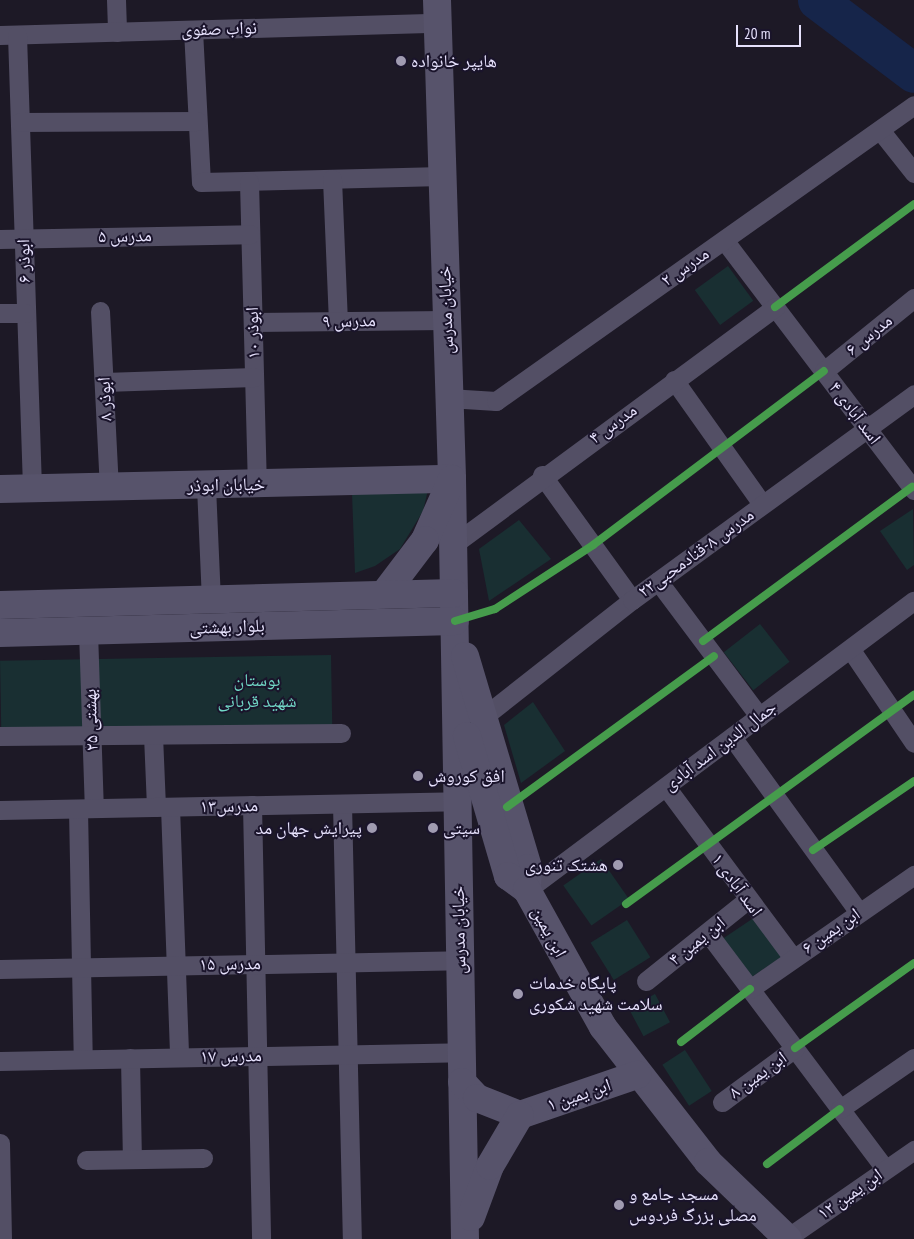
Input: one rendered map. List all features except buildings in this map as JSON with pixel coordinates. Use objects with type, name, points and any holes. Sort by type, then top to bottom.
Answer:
[{"type":"main road","name":"خیابان مدرس","points":[[437,11],[454,544],[466,1239]]},
{"type":"main road","name":"خیابان ابوذر","points":[[0,489],[206,486],[452,479]]},
{"type":"main road","points":[[384,594],[426,540],[452,479]]},
{"type":"main road","name":"بلوار بهشتی","points":[[0,605],[454,593]]},
{"type":"main road","points":[[342,596],[344,624]]},
{"type":"main road","name":"خیابان مدرس","points":[[455,621],[482,718],[528,868],[527,890]]},
{"type":"main road","name":"بلوار بهشتی","points":[[0,633],[455,621]]},
{"type":"main road","name":"ابن یمین","points":[[455,684],[485,808],[508,876],[527,890],[603,1027],[637,1075],[708,1162],[788,1239]]},
{"type":"main road","name":"ابن یمین ۱","points":[[520,1115],[637,1075]]},
{"type":"main road","points":[[462,1082],[477,1098],[520,1115],[480,1188],[466,1239]]},
{"type":"street","points":[[116,0],[117,32]]},
{"type":"street","name":"نواب صفوی","points":[[8,35],[193,30],[437,11]]},
{"type":"street","points":[[193,30],[200,182],[442,176]]},
{"type":"street","name":"ابوذر ۶","points":[[8,35],[20,122],[32,488]]},
{"type":"street","name":"مدرس ۲","points":[[448,398],[496,401],[914,106]]},
{"type":"street","points":[[20,122],[197,121]]},
{"type":"street","points":[[880,130],[914,173]]},
{"type":"street","points":[[332,179],[338,321]]},
{"type":"street","name":"ابوذر ۱۰","points":[[249,182],[257,484]]},
{"type":"street","name":"مدرس ۵","points":[[0,239],[250,234]]},
{"type":"street","name":"اسد آبادی ۴","points":[[724,240],[913,488]]},
{"type":"street","name":"مدرس ۶","points":[[824,371],[914,298]]},
{"type":"street","name":"مدرس ۴","points":[[454,544],[542,475],[775,307]]},
{"type":"street","name":"ابوذر ۸","points":[[100,311],[109,486]]},
{"type":"street","points":[[0,313],[25,313]]},
{"type":"street","name":"مدرس ۹","points":[[253,322],[446,320]]},
{"type":"street","points":[[104,382],[254,377]]},
{"type":"street","points":[[674,380],[762,504]]},
{"type":"street","name":"مدرس ۸-قنادمحبی۲۲","points":[[482,718],[632,600],[914,394]]},
{"type":"street","points":[[542,475],[632,600]]},
{"type":"street","points":[[206,486],[211,599]]},
{"type":"street","points":[[658,581],[759,716]]},
{"type":"street","name":"جمال الدین اسد آبادی","points":[[527,890],[759,716],[851,650],[914,601]]},
{"type":"street","name":"بهشتی ۲۵","points":[[83,1059],[81,967],[86,808],[92,735],[88,631]]},
{"type":"street","points":[[851,650],[914,742]]},
{"type":"street","points":[[0,736],[341,733]]},
{"type":"street","points":[[152,734],[163,807],[176,965],[179,1057]]},
{"type":"street","points":[[732,737],[858,911]]},
{"type":"street","name":"اسد آبادی ۱","points":[[666,787],[747,900],[793,958]]},
{"type":"street","name":"مدرس۱۳","points":[[0,810],[457,802]]},
{"type":"street","points":[[342,804],[352,1239]]},
{"type":"street","points":[[252,805],[261,1239]]},
{"type":"street","name":"ابن یمین ۶","points":[[750,989],[858,911],[914,875]]},
{"type":"street","name":"ابن یمین ۴","points":[[646,981],[747,900]]},
{"type":"street","points":[[708,932],[885,1169]]},
{"type":"street","name":"مدرس ۱۵","points":[[0,968],[460,960]]},
{"type":"street","name":"ابن یمین ۸","points":[[722,1102],[795,1048]]},
{"type":"street","name":"مدرس ۱۷","points":[[0,1061],[462,1052]]},
{"type":"street","points":[[130,1058],[132,1159]]},
{"type":"street","points":[[840,1109],[914,1058]]},
{"type":"street","points":[[0,1143],[2,1239]]},
{"type":"street","name":"ابن یمین ۱۲","points":[[788,1239],[914,1150]]},
{"type":"street","points":[[86,1160],[203,1158]]},
{"type":"green space","points":[[728,266],[753,301],[720,325],[695,290]]},
{"type":"green space","points":[[428,490],[423,511],[400,549],[375,566],[355,573],[352,493]]},
{"type":"green space","points":[[913,509],[914,565],[907,570],[880,531]]},
{"type":"green space","points":[[519,520],[551,559],[489,601],[479,549]]},
{"type":"green space","points":[[760,624],[790,662],[753,690],[724,652]]},
{"type":"green space","name":"بوستان شهید قربانی","points":[[331,655],[332,727],[1,733],[0,661]]},
{"type":"green space","points":[[533,702],[565,751],[521,783],[504,725]]},
{"type":"green space","points":[[601,859],[629,899],[591,926],[563,885]]},
{"type":"green space","points":[[755,917],[782,957],[750,979],[723,939]]},
{"type":"green space","points":[[627,920],[650,957],[614,980],[591,943]]},
{"type":"green space","points":[[655,994],[670,1022],[644,1036],[629,1008]]},
{"type":"green space","points":[[685,1050],[712,1091],[689,1106],[662,1065]]},
{"type":"waterway","points":[[817,0],[914,73]]},
{"type":"cycle path","points":[[775,307],[914,204]]},
{"type":"cycle path","points":[[455,621],[495,609],[593,545],[824,371]]},
{"type":"cycle path","points":[[703,641],[912,487]]},
{"type":"cycle path","points":[[507,807],[714,656]]},
{"type":"cycle path","points":[[626,904],[914,695]]},
{"type":"cycle path","points":[[813,850],[914,781]]},
{"type":"cycle path","points":[[795,1048],[914,963]]},
{"type":"cycle path","points":[[681,1042],[750,989]]},
{"type":"cycle path","points":[[767,1164],[840,1109]]},
{"type":"place","name":"هایپر خانواده","points":[[401,61]]},
{"type":"place","name":"افق کوروش","points":[[418,776]]},
{"type":"place","name":"پیرایش جهان مد","points":[[372,828]]},
{"type":"place","name":"سیتی","points":[[433,828]]},
{"type":"place","name":"هشتک تنوری","points":[[618,865]]},
{"type":"place","name":"پایگاه خدمات سلامت شهید شکوری","points":[[518,994]]},
{"type":"place","name":"مسجد جامع و مصلی بزرگ فردوس","points":[[619,1205]]}]
